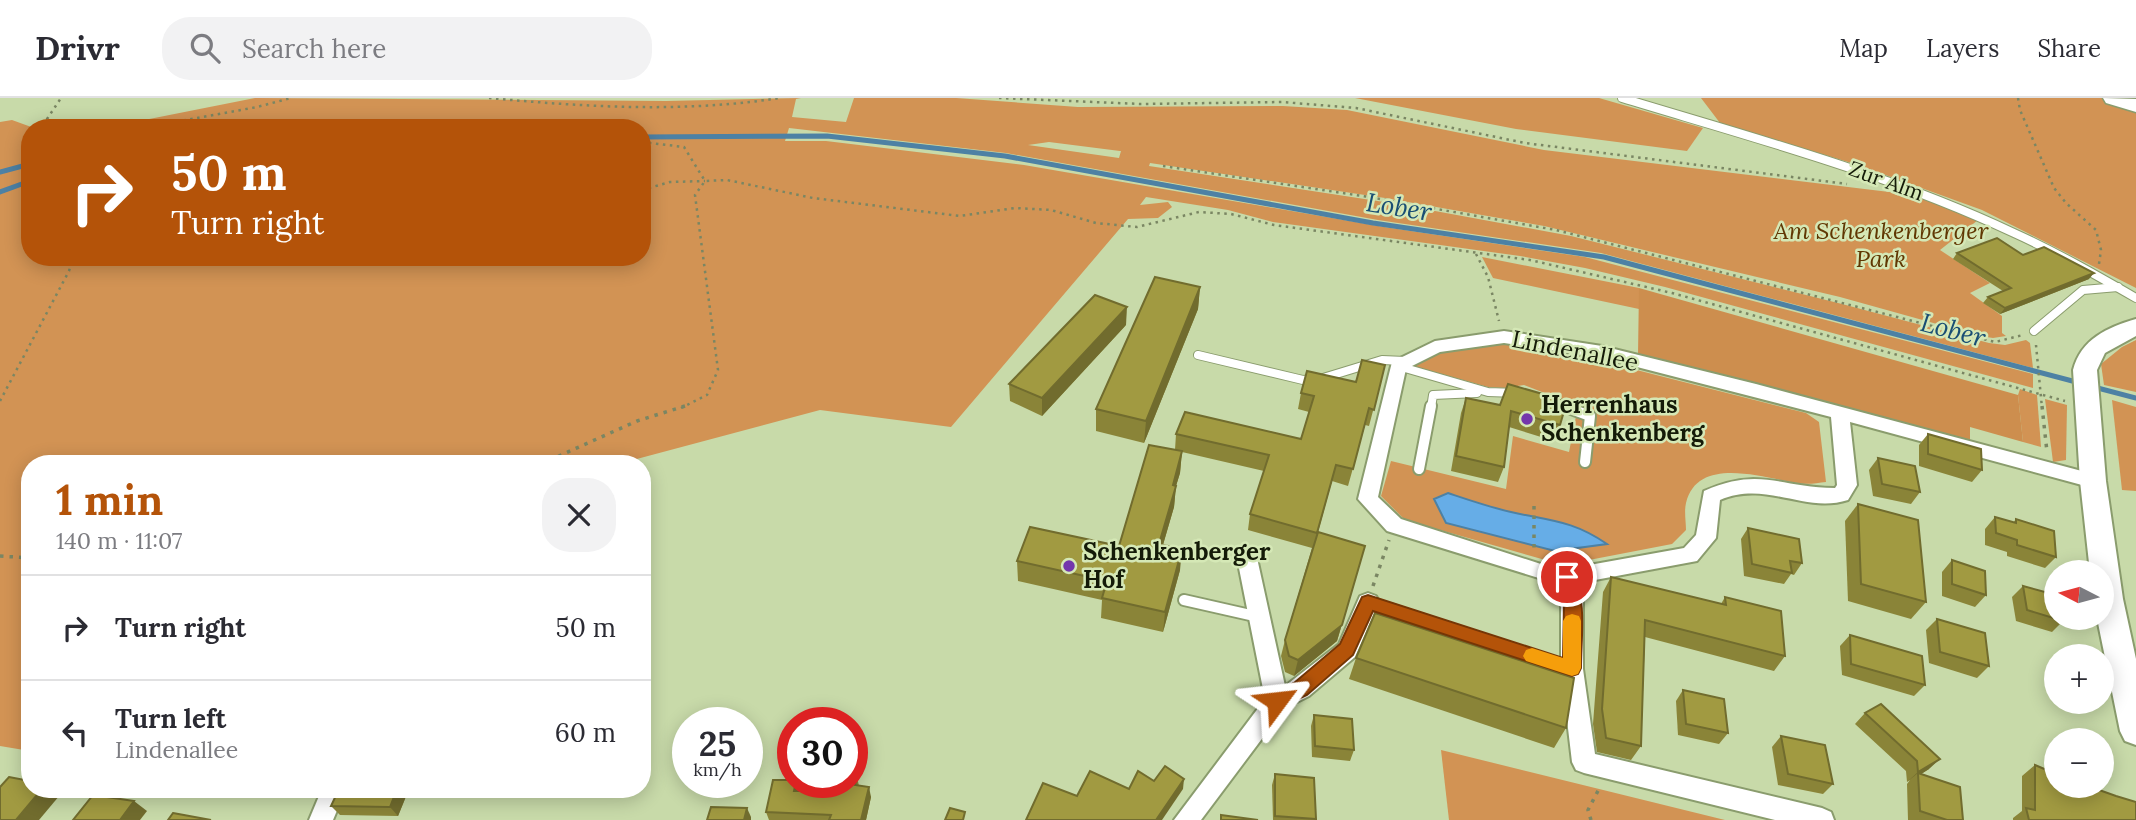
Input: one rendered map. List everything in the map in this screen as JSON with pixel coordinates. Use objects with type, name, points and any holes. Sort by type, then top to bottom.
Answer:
[{"type":"main road","points":[[2114,98],[2136,106]]},
{"type":"street","points":[[2136,327],[2100,344],[2090,353],[2080,401],[2108,599],[2136,731]]},
{"type":"street","name":"Lindenallee","points":[[1403,364],[1435,347],[1504,337],[1602,352],[1756,390],[1840,415],[2093,481]]},
{"type":"street","points":[[1403,364],[1368,499],[1394,525],[1547,574],[1567,577],[1690,555],[1706,538],[1711,496],[1736,484],[1768,485],[1819,496],[1841,495],[1847,485],[1840,415]]},
{"type":"street","points":[[1247,558],[1277,701]]},
{"type":"street","points":[[1567,577],[1572,603],[1572,668],[1584,762],[1822,820]]},
{"type":"street","points":[[1186,820],[1277,701],[1301,689],[1347,650],[1368,602]]},
{"type":"street","points":[[321,820],[330,798]]},
{"type":"lane","name":"Zur Alm","points":[[1622,98],[1863,171],[1977,215],[2099,275],[2136,298]]},
{"type":"lane","points":[[2034,331],[2083,290],[2118,287]]},
{"type":"lane","points":[[1198,355],[1303,380],[1322,378],[1382,360],[1403,364],[1488,392]]},
{"type":"lane","points":[[1419,469],[1433,395],[1488,392],[1520,393],[1534,397]]},
{"type":"lane","points":[[1547,400],[1590,416],[1585,462]]},
{"type":"lane","points":[[1184,600],[1259,617]]},
{"type":"lane","points":[[1368,602],[1572,668]]},
{"type":"path","points":[[47,119],[61,98]]},
{"type":"path","points":[[191,119],[291,98]]},
{"type":"path","points":[[489,98],[591,107],[684,110],[780,98]]},
{"type":"path","points":[[999,98],[1140,104],[1282,102],[1356,108],[1525,143],[1850,184]]},
{"type":"path","points":[[2018,98],[2018,109],[2034,137],[2050,181],[2064,202],[2086,217],[2100,236],[2102,252],[2099,275]]},
{"type":"path","points":[[651,143],[684,147],[705,181]]},
{"type":"path","points":[[1163,166],[1392,200],[1556,230],[1995,342],[2034,331]]},
{"type":"path","points":[[651,188],[670,183],[727,180],[813,198],[911,212],[960,216],[1015,208],[1051,210],[1096,223],[1137,227],[1199,212],[1231,214],[1274,225],[1530,260],[1672,293],[2040,393],[2080,401]]},
{"type":"path","points":[[561,455],[638,421],[681,408],[707,395],[718,370],[695,195],[705,181]]},
{"type":"path","points":[[1476,254],[1488,277],[1504,337]]},
{"type":"path","points":[[0,401],[70,266]]},
{"type":"path","points":[[2037,360],[2046,450],[2053,471]]},
{"type":"path","points":[[1534,506],[1534,552]]},
{"type":"path","points":[[1368,602],[1394,525]]},
{"type":"path","points":[[0,556],[21,557]]},
{"type":"path","points":[[1591,820],[1588,810],[1600,789]]},
{"type":"green space","name":"Am Schenkenberger Park","points":[[255,98],[666,101],[801,98],[796,99],[792,117],[846,122],[854,98],[956,98],[1078,107],[1283,106],[1347,110],[1544,150],[1914,195],[1978,220],[1940,250],[1990,283],[1970,293],[2002,316],[2002,333],[2006,336],[1980,336],[1840,297],[1544,226],[1385,198],[1150,163],[1149,166],[1397,204],[1571,236],[1989,343],[2005,345],[2026,340],[2030,343],[2033,368],[1601,253],[1378,220],[1006,153],[789,128],[785,141],[826,141],[1024,165],[1384,227],[1585,257],[2033,374],[2033,388],[1665,287],[1585,268],[1520,256],[1273,222],[1228,210],[1146,197],[1140,205],[1168,202],[1172,207],[1158,218],[1128,219],[951,427],[820,410],[651,455],[21,455],[21,750],[0,746],[0,122],[12,120],[21,123],[21,266],[651,266],[651,119],[149,119]],"holes":[[[1049,142],[1121,151],[1119,158],[1028,145]]]},
{"type":"green space","points":[[1355,98],[1599,98],[1703,128],[1687,151],[1516,129]]},
{"type":"green space","points":[[1701,98],[2102,98],[2136,109],[2136,288],[1982,210],[1858,165],[1720,123]]},
{"type":"green space","points":[[1482,257],[1639,288],[1639,309],[1493,278]]},
{"type":"green space","points":[[2136,340],[2136,392],[2104,385],[2101,364],[2122,347]]},
{"type":"green space","points":[[1507,344],[1554,349],[1806,413],[1819,422],[1826,482],[1801,484],[1752,475],[1718,474],[1704,479],[1693,488],[1685,506],[1686,530],[1672,544],[1563,565],[1405,520],[1381,496],[1391,461],[1506,489],[1513,436],[1569,452],[1578,406],[1524,385],[1488,387],[1413,366],[1439,352]]},
{"type":"green space","points":[[2020,389],[2037,395],[2041,447],[2023,442],[2018,395]]},
{"type":"green space","points":[[2045,399],[2067,405],[2066,460],[2053,462]]},
{"type":"green space","points":[[2112,400],[2136,407],[2136,491],[2122,490]]},
{"type":"green space","points":[[1441,750],[1725,820],[1449,820]]},
{"type":"shaded area","points":[[1639,288],[2018,395],[2023,442],[1970,427],[1970,443],[1762,385],[1638,355]]},
{"type":"water","points":[[1448,493],[1503,510],[1572,526],[1607,544],[1555,551],[1446,523],[1434,499]]},
{"type":"building","points":[[1997,238],[2023,255],[2044,247],[2094,273],[2005,308],[1988,297],[2011,288],[1957,253]]},
{"type":"building","points":[[1155,277],[1200,287],[1146,421],[1096,409]]},
{"type":"building","points":[[1095,295],[1127,307],[1042,398],[1009,384]]},
{"type":"building","points":[[1362,360],[1385,365],[1374,410],[1369,408],[1353,469],[1336,465],[1317,533],[1250,514],[1269,455],[1176,434],[1185,412],[1301,439],[1314,396],[1301,393],[1307,371],[1356,382]]},
{"type":"building","points":[[1508,384],[1567,401],[1560,425],[1511,411],[1504,467],[1456,456],[1466,398],[1500,405]]},
{"type":"building","points":[[1928,434],[1981,449],[1982,470],[1928,454]]},
{"type":"building","points":[[1149,445],[1182,451],[1173,485],[1176,486],[1159,544],[1182,549],[1165,612],[1102,598],[1107,581],[1017,561],[1030,527],[1119,546]]},
{"type":"building","points":[[1878,458],[1915,466],[1920,492],[1882,484]]},
{"type":"building","points":[[1858,504],[1918,520],[1926,602],[1861,584]]},
{"type":"building","points":[[1995,517],[2016,523],[2016,519],[2054,531],[2056,557],[2017,545],[2017,540],[1996,533]]},
{"type":"building","points":[[1748,528],[1799,539],[1802,563],[1790,561],[1792,573],[1752,564]]},
{"type":"building","points":[[1318,532],[1365,546],[1342,625],[1298,660],[1289,656],[1285,640]]},
{"type":"building","points":[[1952,560],[1985,571],[1986,595],[1952,584]]},
{"type":"building","points":[[1611,577],[1726,605],[1725,597],[1781,611],[1785,656],[1645,620],[1641,746],[1606,738],[1602,709]]},
{"type":"building","points":[[2023,586],[2044,592],[2044,615],[2027,610]]},
{"type":"building","points":[[1375,613],[1574,678],[1566,728],[1356,658]]},
{"type":"building","points":[[1937,619],[1985,633],[1989,666],[1940,652]]},
{"type":"building","points":[[1850,635],[1922,656],[1925,685],[1851,664]]},
{"type":"building","points":[[1683,690],[1724,699],[1728,733],[1686,724]]},
{"type":"building","points":[[1881,704],[1940,759],[1918,772],[1917,761],[1865,713]]},
{"type":"building","points":[[1314,715],[1352,719],[1354,750],[1315,746]]},
{"type":"building","points":[[1781,736],[1825,745],[1833,784],[1788,774]]},
{"type":"building","points":[[2035,765],[2044,769],[2044,798],[2114,798],[2114,795],[2136,802],[2136,820],[2029,820],[2026,808],[2035,810]]},
{"type":"building","points":[[1165,766],[1184,779],[1156,820],[1026,820],[1043,783],[1077,796],[1090,771],[1129,789],[1138,771],[1154,781]]},
{"type":"building","points":[[1918,773],[1960,787],[1963,820],[1947,820],[1920,811]]},
{"type":"building","points":[[1275,774],[1314,778],[1316,819],[1275,816]]},
{"type":"building","points":[[9,777],[21,779],[21,798],[34,798],[16,820],[0,820],[0,787]]},
{"type":"building","points":[[773,780],[777,780],[777,798],[866,798],[861,820],[829,820],[831,815],[766,812]]},
{"type":"building","points":[[91,798],[134,801],[120,820],[73,820]]},
{"type":"building","points":[[335,798],[394,798],[390,807],[331,806]]},
{"type":"building","points":[[711,807],[747,808],[744,820],[707,820]]},
{"type":"building","points":[[950,808],[965,812],[963,820],[945,820]]},
{"type":"building","points":[[173,813],[211,820],[168,820]]},
{"type":"building","points":[[1221,815],[1258,820],[1221,820]]},
{"type":"waterway","name":"Lober","points":[[651,137],[827,136],[1005,156],[1373,223],[1604,257],[2080,383]]},
{"type":"waterway","name":"Lober","points":[[0,172],[21,166]]},
{"type":"waterway","points":[[0,192],[21,184]]},
{"type":"waterway","name":"Lober","points":[[2090,386],[2136,398]]},
{"type":"slow traffic","points":[[1532,656],[1572,668],[1572,621]]},
{"type":"place","name":"Herrenhaus Schenkenberg","points":[[1527,419]]},
{"type":"place","name":"Schenkenberger Hof","points":[[1069,566]]},
{"type":"route","points":[[1277,701],[1301,689],[1347,650],[1368,602],[1572,668],[1572,603],[1567,577]]}]
